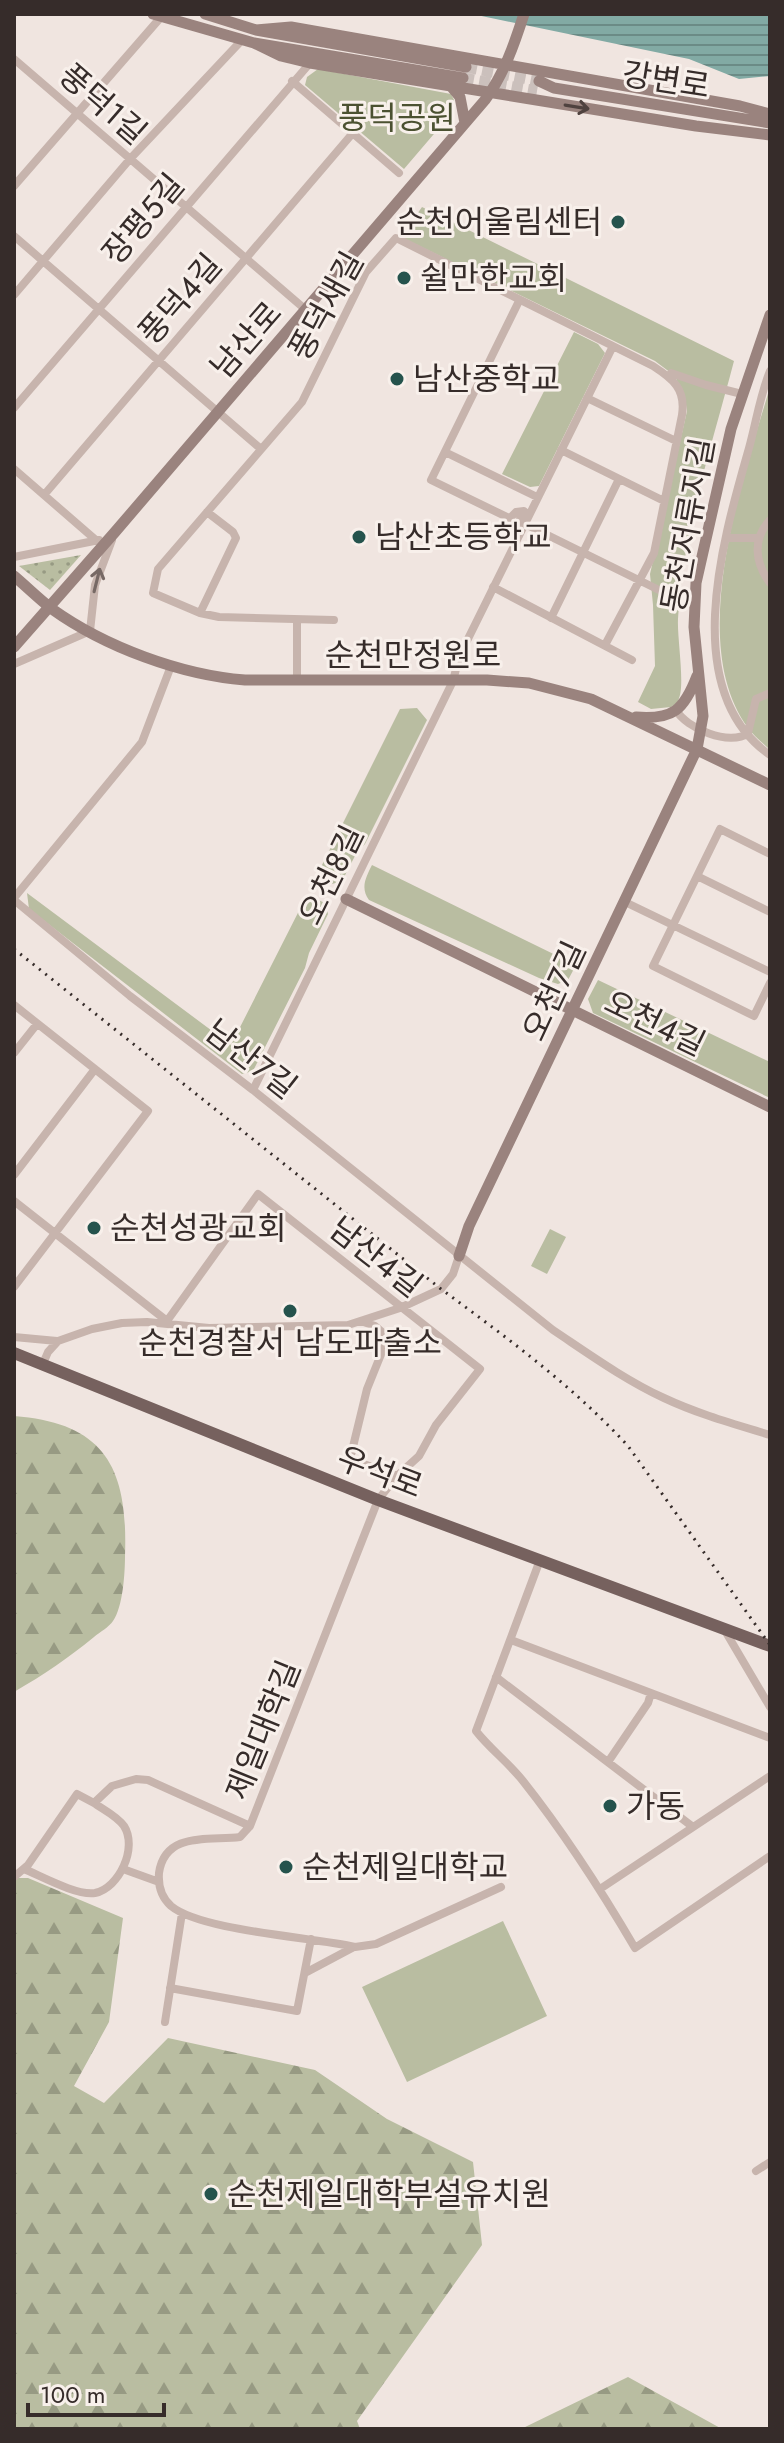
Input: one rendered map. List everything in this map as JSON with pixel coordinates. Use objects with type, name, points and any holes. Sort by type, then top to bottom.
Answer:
[{"type":"main road","points":[[157,15],[254,43],[464,72],[256,30],[205,14]]},
{"type":"main road","name":"남산로","points":[[14,647],[219,412],[491,91],[507,63],[524,14]]},
{"type":"main road","points":[[256,30],[291,27],[507,63],[770,114]]},
{"type":"main road","points":[[254,43],[281,56],[310,63],[696,126],[770,135]]},
{"type":"main road","points":[[449,84],[460,97],[465,123]]},
{"type":"main road","name":"강변로","points":[[538,86],[770,123]]},
{"type":"main road","name":"동천저류지길","points":[[697,749],[702,729],[694,627],[696,583],[718,479],[742,394],[770,315]]},
{"type":"main road","name":"순천만정원로","points":[[14,576],[49,606],[90,631],[171,666],[221,678],[510,681],[544,686],[591,699],[770,785]]},
{"type":"main road","points":[[627,716],[662,718],[676,710],[690,695],[697,676]]},
{"type":"main road","name":"오천7길","points":[[459,1256],[469,1226],[697,749]]},
{"type":"main road","name":"오천4길","points":[[346,899],[770,1107]]},
{"type":"main road","name":"우석로","points":[[14,1353],[378,1500],[770,1646]]},
{"type":"street","points":[[14,186],[157,15]]},
{"type":"street","points":[[14,295],[130,159],[242,40]]},
{"type":"street","name":"풍덕1길","points":[[14,59],[306,310]]},
{"type":"street","name":"장평5길","points":[[14,408],[310,63]]},
{"type":"street","points":[[14,75],[22,66]]},
{"type":"street","points":[[292,81],[399,173]]},
{"type":"street","name":"풍덕4길","points":[[44,495],[352,134]]},
{"type":"street","points":[[14,236],[261,449]]},
{"type":"street","name":"풍덕새길","points":[[334,620],[219,617],[200,613],[153,593],[158,569],[302,402],[366,272],[396,238],[653,366],[673,379],[683,397]]},
{"type":"street","points":[[519,301],[431,480],[661,591]]},
{"type":"street","points":[[453,681],[459,657],[493,587],[518,521],[537,497],[613,346]]},
{"type":"street","points":[[653,366],[702,384],[742,394]]},
{"type":"street","points":[[770,371],[736,489],[715,616],[714,643],[727,697],[747,733],[770,755]]},
{"type":"street","points":[[605,645],[654,553],[683,397],[690,388],[702,384]]},
{"type":"street","points":[[587,398],[676,441]]},
{"type":"street","points":[[763,399],[770,407]]},
{"type":"street","points":[[561,450],[664,501]]},
{"type":"street","points":[[445,452],[537,497]]},
{"type":"street","points":[[14,469],[97,541]]},
{"type":"street","points":[[551,618],[619,479]]},
{"type":"street","points":[[200,613],[236,538],[233,532],[207,512]]},
{"type":"street","points":[[770,520],[759,538],[758,562],[770,583]]},
{"type":"street","points":[[14,557],[97,541],[115,532]]},
{"type":"street","points":[[14,664],[90,631],[92,599],[99,568],[115,532]]},
{"type":"street","points":[[727,538],[759,538]]},
{"type":"street","points":[[493,587],[632,660]]},
{"type":"street","points":[[297,620],[297,680]]},
{"type":"street","points":[[14,899],[142,742],[171,666]]},
{"type":"street","name":"오천8길","points":[[253,1090],[453,681]]},
{"type":"street","points":[[676,710],[681,719],[725,739],[741,738],[747,733],[754,702],[770,693]]},
{"type":"street","points":[[770,854],[720,829],[653,966],[754,1016],[770,983]]},
{"type":"street","points":[[697,876],[770,912]]},
{"type":"street","name":"남산7길","points":[[14,899],[130,996],[253,1090],[553,1330],[645,1388],[713,1418],[770,1435]]},
{"type":"street","points":[[625,902],[770,972]]},
{"type":"street","points":[[14,1005],[148,1111],[14,1287]]},
{"type":"street","points":[[14,1053],[37,1024]]},
{"type":"street","points":[[14,1175],[95,1069]]},
{"type":"street","name":"남산4길","points":[[167,1322],[258,1194],[480,1369],[436,1425],[419,1456],[397,1476]]},
{"type":"street","points":[[14,1201],[167,1322]]},
{"type":"street","points":[[14,1337],[58,1341],[122,1323],[167,1322],[209,1328],[348,1325],[400,1308],[441,1289],[453,1274],[459,1256]]},
{"type":"street","points":[[361,1321],[375,1326],[388,1337],[367,1389],[350,1459],[397,1476]]},
{"type":"street","points":[[42,1366],[48,1352],[58,1341]]},
{"type":"street","name":"제일대학길","points":[[159,1882],[165,1858],[183,1842],[240,1837],[250,1826],[378,1500],[397,1476]]},
{"type":"street","points":[[540,1560],[476,1731],[523,1781],[600,1889],[635,1948],[770,1856]]},
{"type":"street","points":[[727,1630],[770,1707]]},
{"type":"street","points":[[511,1640],[770,1738]]},
{"type":"street","points":[[496,1677],[693,1827]]},
{"type":"street","points":[[608,1762],[648,1703],[651,1693]]},
{"type":"street","points":[[600,1889],[770,1776]]},
{"type":"street","points":[[94,1803],[112,1786],[136,1779],[148,1780],[250,1826]]},
{"type":"street","points":[[14,1877],[24,1869],[77,1794],[117,1819],[127,1832],[123,1869],[106,1888],[96,1893],[84,1893],[24,1869]]},
{"type":"street","points":[[123,1869],[159,1882],[164,1899],[182,1913],[205,1922],[355,1947],[376,1944],[501,1887]]},
{"type":"street","points":[[165,2022],[182,1913]]},
{"type":"street","points":[[170,1988],[297,2011],[311,1939]]},
{"type":"street","points":[[305,1973],[355,1947]]},
{"type":"street","points":[[756,2171],[770,2162]]},
{"type":"green space","name":"풍덕공원","points":[[318,69],[451,94],[454,100],[451,114],[404,169],[305,85],[307,77]]},
{"type":"green space","points":[[422,207],[734,361],[686,553],[678,619],[681,691],[678,701],[671,707],[651,709],[638,702],[655,666],[650,574],[687,411],[675,376],[655,361],[401,237]]},
{"type":"green space","points":[[574,332],[598,344],[605,353],[539,486],[530,487],[502,474]]},
{"type":"green space","points":[[770,387],[770,750],[748,728],[730,692],[721,651],[720,607],[725,560],[735,513]]},
{"type":"green space","points":[[81,555],[50,590],[19,566]]},
{"type":"green space","points":[[417,708],[427,720],[365,844],[342,881],[332,884],[316,877],[400,709]]},
{"type":"green space","points":[[372,865],[576,965],[568,980],[558,984],[539,978],[369,900],[364,887]]},
{"type":"green space","points":[[27,893],[231,1045],[307,895],[325,903],[328,914],[305,968],[253,1071],[242,1074],[29,909]]},
{"type":"green space","points":[[598,980],[770,1062],[770,1098],[593,1013],[588,999]]},
{"type":"green space","points":[[550,1229],[566,1237],[547,1274],[531,1266]]},
{"type":"green space","points":[[14,1416],[46,1420],[71,1429],[91,1441],[106,1456],[122,1499],[125,1556],[121,1599],[111,1623],[65,1659],[14,1692]]},
{"type":"green space","points":[[14,1878],[28,1878],[123,1918],[109,2022],[74,2086],[104,2103],[168,2038],[315,2070],[387,2119],[473,2162],[482,2245],[357,2421],[360,2429],[14,2429]]},
{"type":"green space","points":[[503,1921],[547,2016],[407,2082],[362,1987]]},
{"type":"green space","points":[[628,2377],[722,2429],[521,2429]]},
{"type":"water","points":[[472,14],[770,14],[770,76],[739,79],[689,59]]},
{"type":"tunnel","points":[[466,67],[539,81]]},
{"type":"tunnel","points":[[463,78],[537,91]]},
{"type":"railway","points":[[14,949],[585,1403],[628,1446],[770,1645]]},
{"type":"place","name":"순천어울림센터","points":[[618,222]]},
{"type":"place","name":"쉴만한교회","points":[[404,278]]},
{"type":"place","name":"남산중학교","points":[[397,379]]},
{"type":"place","name":"남산초등학교","points":[[359,537]]},
{"type":"place","name":"순천성광교회","points":[[94,1228]]},
{"type":"place","name":"순천경찰서 남도파출소","points":[[290,1311]]},
{"type":"place","name":"가동","points":[[610,1806]]},
{"type":"place","name":"순천제일대학교","points":[[286,1867]]},
{"type":"place","name":"순천제일대학부설유치원","points":[[211,2194]]}]
